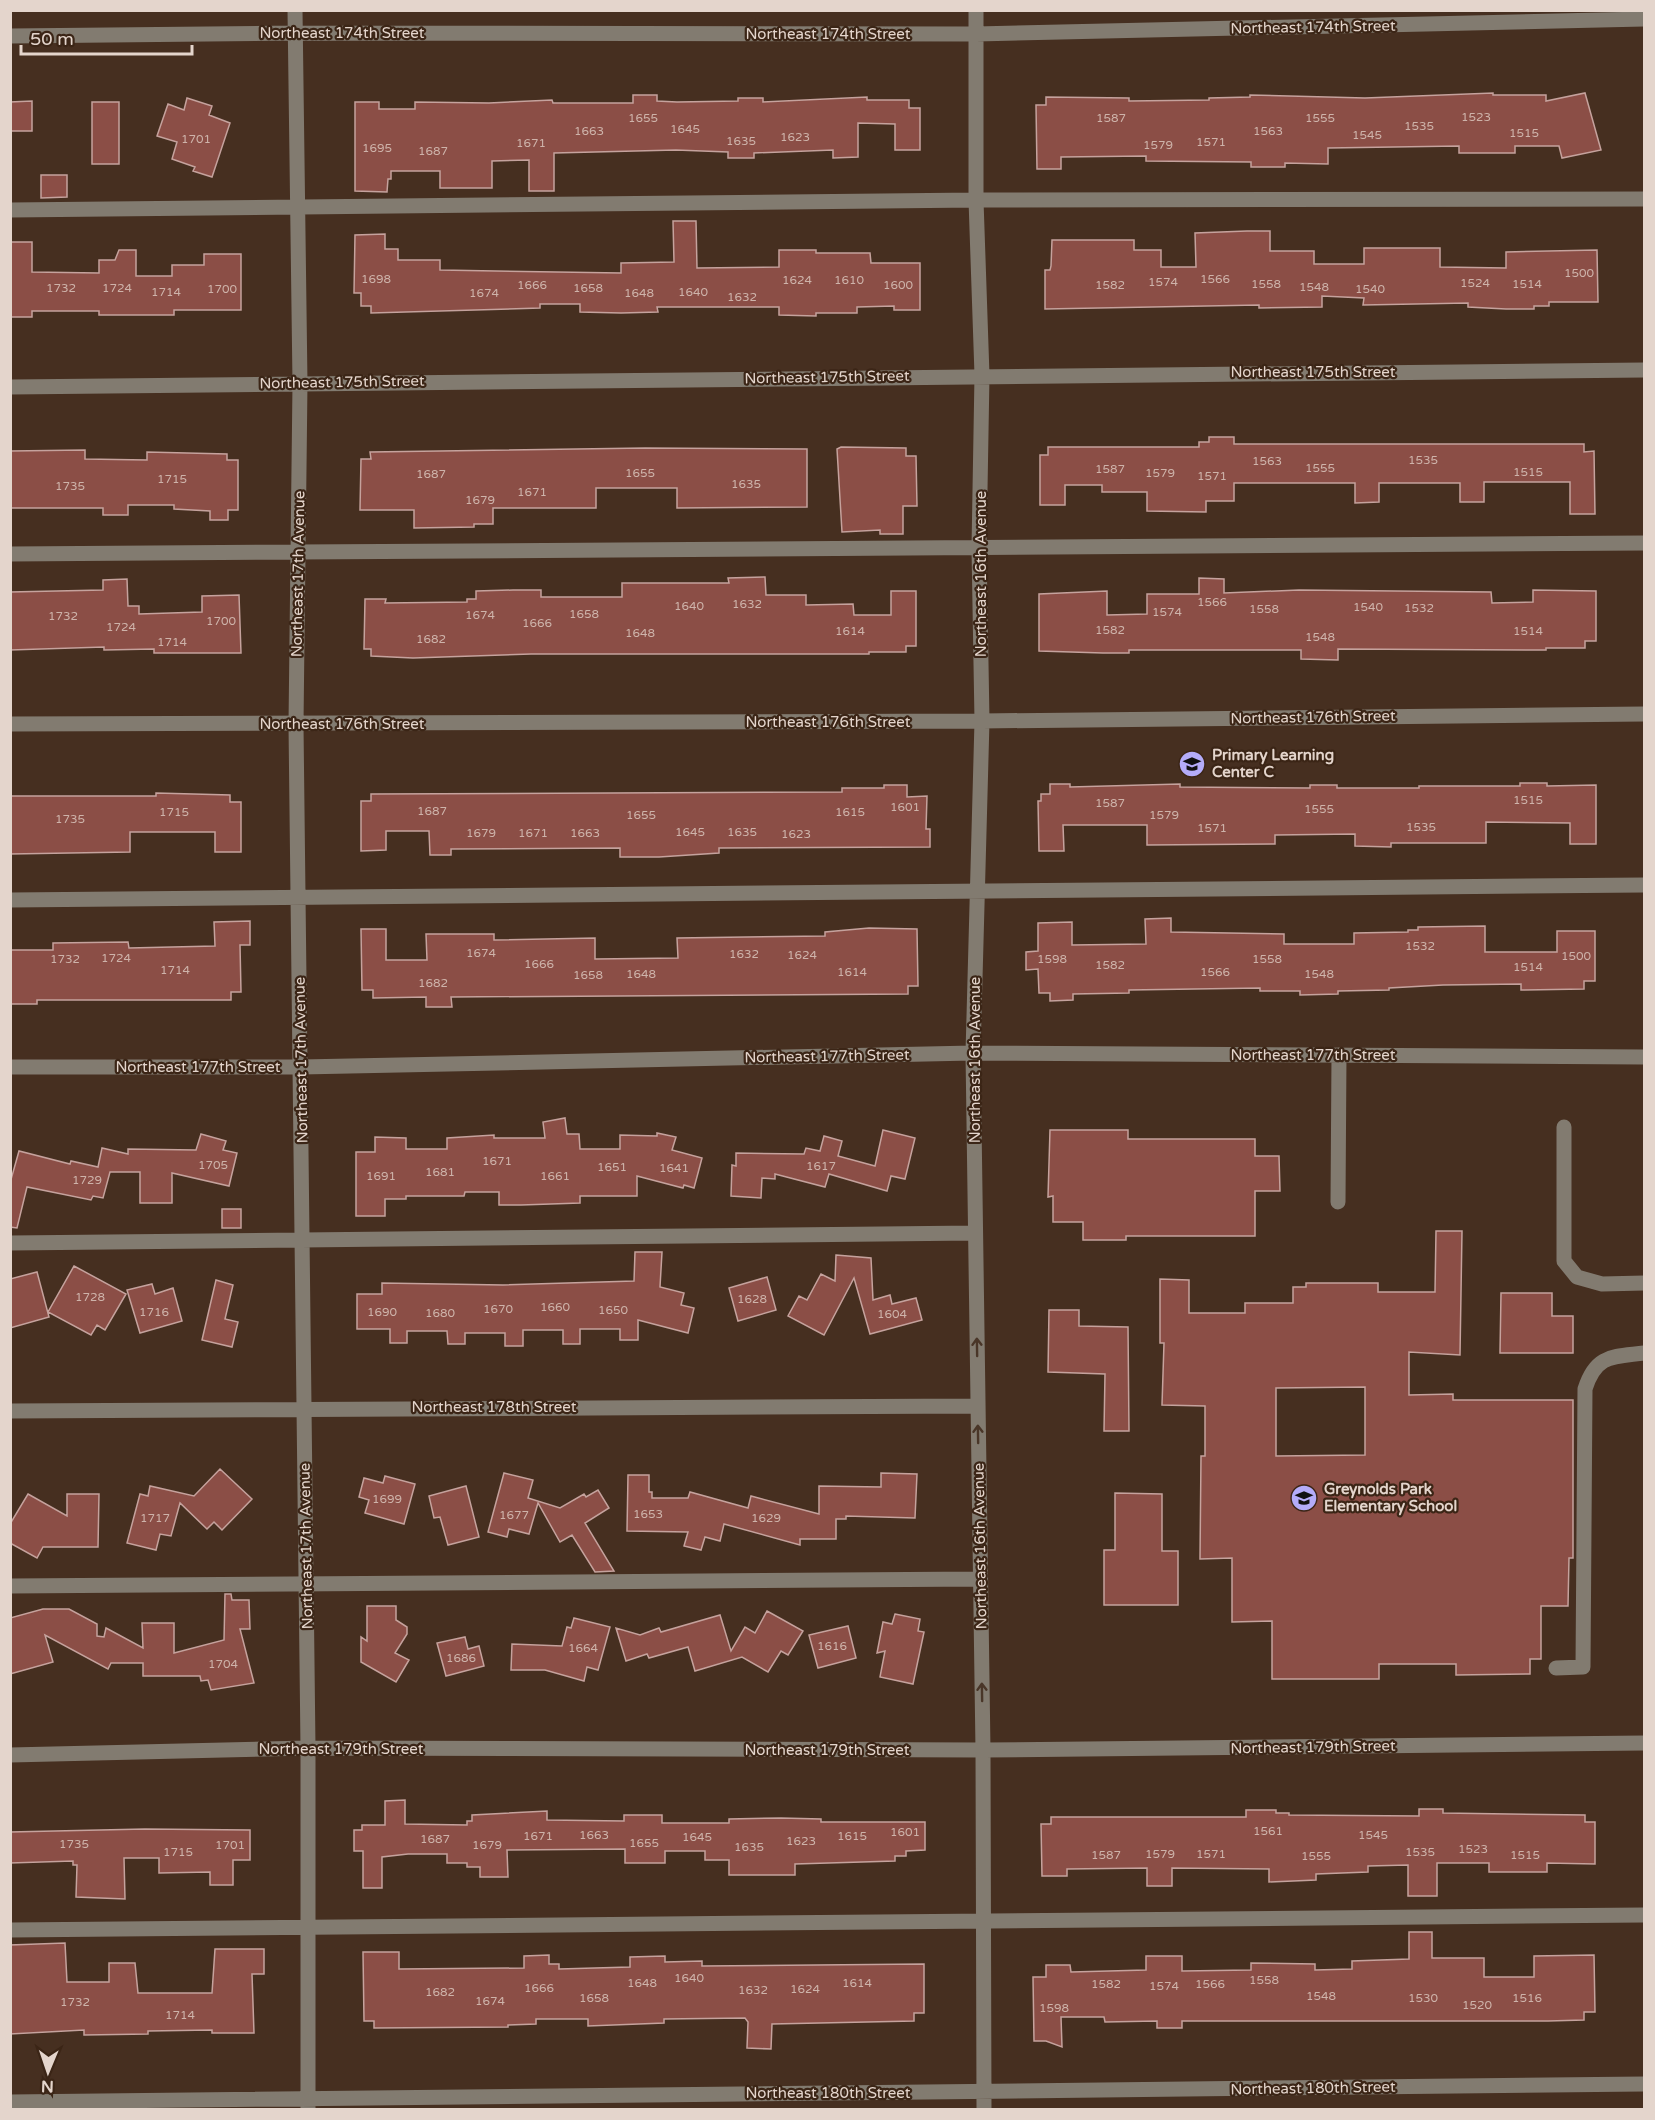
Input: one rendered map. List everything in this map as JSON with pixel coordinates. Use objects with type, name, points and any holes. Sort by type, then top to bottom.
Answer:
[{"type":"street","name":"Northeast 17th Avenue","points":[[295,10],[300,382],[296,725],[308,1748],[308,2103]]},
{"type":"street","name":"Northeast 16th Avenue","points":[[976,10],[976,200],[982,375],[980,548],[982,721],[973,1053],[983,1750],[984,2109]]},
{"type":"street","name":"Northeast 174th Street","points":[[10,36],[295,33],[976,34],[1644,19]]},
{"type":"street","points":[[10,210],[298,209],[976,200],[1644,199]]},
{"type":"street","name":"Northeast 175th Street","points":[[10,387],[300,382],[1644,370]]},
{"type":"street","points":[[10,554],[1644,543]]},
{"type":"street","name":"Northeast 176th Street","points":[[10,724],[296,725],[982,721],[1644,714]]},
{"type":"street","points":[[10,900],[1644,885]]},
{"type":"street","name":"Northeast 177th Street","points":[[10,1067],[301,1066],[973,1053],[1644,1057]]},
{"type":"street","points":[[1338,1203],[1339,1055]]},
{"type":"street","points":[[1564,1127],[1564,1261],[1576,1277],[1602,1284],[1644,1283]]},
{"type":"street","points":[[10,1243],[975,1233]]},
{"type":"street","points":[[1556,1668],[1583,1667],[1585,1389],[1590,1372],[1606,1358],[1644,1353]]},
{"type":"street","name":"Northeast 178th Street","points":[[10,1411],[978,1406]]},
{"type":"street","points":[[10,1586],[980,1579]]},
{"type":"street","name":"Northeast 179th Street","points":[[10,1755],[308,1748],[983,1750],[1644,1743]]},
{"type":"street","points":[[10,1930],[1644,1915]]},
{"type":"street","name":"Northeast 180th Street","points":[[10,2102],[308,2103],[1644,2084]]},
{"type":"building","points":[[1493,93],[1493,95],[1546,95],[1546,101],[1585,93],[1601,150],[1562,158],[1559,146],[1515,146],[1515,153],[1459,153],[1459,146],[1328,148],[1328,164],[1285,163],[1285,167],[1251,167],[1251,162],[1146,161],[1146,156],[1061,157],[1061,169],[1037,169],[1036,105],[1046,105],[1046,97],[1129,98],[1129,101],[1209,100],[1209,98],[1250,97],[1250,95],[1365,98]]},
{"type":"building","points":[[633,95],[657,95],[657,101],[677,102],[738,101],[738,98],[763,98],[763,102],[867,97],[867,100],[909,100],[909,108],[920,108],[920,150],[895,150],[895,124],[858,123],[858,157],[833,158],[833,150],[754,153],[754,158],[728,158],[728,152],[676,150],[554,153],[554,191],[529,191],[529,160],[492,161],[492,188],[440,188],[440,171],[391,171],[387,192],[355,191],[355,102],[379,102],[379,109],[415,109],[415,102],[489,103],[552,100],[553,103],[633,103]]},
{"type":"building","points":[[187,98],[212,106],[209,115],[230,123],[212,177],[193,171],[195,167],[172,159],[177,142],[157,136],[168,104],[184,110]]},
{"type":"building","points":[[32,101],[32,131],[10,131],[10,102]]},
{"type":"building","points":[[92,102],[119,102],[119,164],[92,164]]},
{"type":"building","points":[[41,175],[67,175],[67,197],[41,198]]},
{"type":"building","points":[[673,221],[696,221],[697,268],[779,267],[779,250],[870,253],[871,263],[920,263],[920,310],[894,310],[894,306],[857,307],[857,313],[816,313],[816,316],[779,315],[779,307],[657,307],[658,312],[621,313],[580,312],[580,304],[540,304],[540,308],[371,313],[371,306],[361,306],[361,293],[354,293],[355,235],[385,234],[385,249],[398,249],[398,260],[440,260],[440,270],[621,273],[621,263],[674,262]]},
{"type":"building","points":[[1270,231],[1270,251],[1314,251],[1314,264],[1364,264],[1364,248],[1440,248],[1440,267],[1506,268],[1506,252],[1597,250],[1598,302],[1549,302],[1549,306],[1534,306],[1534,309],[1506,309],[1468,307],[1468,303],[1363,305],[1364,298],[1322,296],[1322,307],[1259,308],[1259,305],[1045,309],[1045,270],[1050,270],[1051,266],[1052,240],[1134,240],[1134,250],[1161,250],[1161,267],[1196,267],[1195,233]]},
{"type":"building","points":[[10,242],[32,242],[32,272],[99,273],[99,260],[115,260],[119,250],[136,250],[136,276],[172,276],[172,265],[204,265],[204,254],[241,254],[241,310],[174,310],[174,315],[99,315],[99,311],[32,311],[32,317],[10,317]]},
{"type":"building","points":[[1209,437],[1234,437],[1234,444],[1584,444],[1584,452],[1594,451],[1595,514],[1570,514],[1570,482],[1484,482],[1484,502],[1460,502],[1460,483],[1379,483],[1379,502],[1355,503],[1355,483],[1234,483],[1234,501],[1206,501],[1206,512],[1147,511],[1147,492],[1102,492],[1102,485],[1065,485],[1065,505],[1040,505],[1040,455],[1048,455],[1048,447],[1199,447],[1199,442],[1209,442]]},
{"type":"building","points":[[841,447],[906,448],[906,456],[916,456],[917,506],[903,506],[903,534],[880,534],[880,530],[842,532],[837,449]]},
{"type":"building","points":[[645,448],[807,449],[807,507],[677,508],[677,488],[596,488],[596,508],[493,508],[493,524],[474,524],[474,527],[414,528],[414,510],[360,510],[361,459],[371,459],[370,452]]},
{"type":"building","points":[[85,450],[85,459],[147,460],[147,452],[227,454],[227,460],[238,460],[238,510],[228,510],[228,520],[210,520],[210,511],[174,509],[174,505],[128,505],[128,515],[103,515],[103,508],[10,508],[10,451]]},
{"type":"building","points":[[765,577],[766,595],[806,595],[806,605],[853,604],[854,615],[891,615],[891,591],[916,591],[916,646],[906,646],[906,652],[869,652],[869,654],[531,654],[413,658],[371,656],[371,649],[364,649],[365,599],[386,599],[385,603],[467,602],[467,599],[476,599],[476,591],[513,590],[541,590],[541,597],[622,597],[622,583],[729,583],[728,578]]},
{"type":"building","points":[[1199,578],[1224,579],[1224,593],[1299,590],[1491,592],[1492,603],[1533,602],[1533,590],[1596,591],[1596,641],[1585,641],[1585,648],[1546,648],[1546,650],[1338,649],[1338,660],[1301,659],[1301,650],[1129,650],[1129,653],[1039,651],[1039,594],[1107,591],[1107,615],[1147,614],[1147,594],[1199,594]]},
{"type":"building","points":[[127,579],[128,606],[139,606],[139,614],[202,612],[202,596],[239,595],[241,653],[154,653],[154,649],[104,650],[104,647],[10,650],[10,592],[103,590],[103,580]]},
{"type":"building","points":[[1520,783],[1547,783],[1547,786],[1596,785],[1596,844],[1570,844],[1570,823],[1486,822],[1486,843],[1391,843],[1391,847],[1355,846],[1355,834],[1275,835],[1275,844],[1147,845],[1147,825],[1063,825],[1064,851],[1039,851],[1038,801],[1041,801],[1041,794],[1050,794],[1050,784],[1070,784],[1070,787],[1180,784],[1180,787],[1310,788],[1310,785],[1337,785],[1337,788],[1419,788],[1419,786],[1520,786]]},
{"type":"building","points":[[884,785],[907,785],[907,797],[927,796],[926,829],[930,829],[930,847],[719,848],[719,853],[659,857],[620,857],[620,848],[451,849],[451,855],[430,855],[429,831],[386,831],[386,850],[361,851],[361,801],[371,801],[371,794],[842,792],[842,788],[884,788]]},
{"type":"building","points":[[156,793],[230,795],[230,802],[241,802],[241,852],[215,852],[215,832],[130,832],[130,852],[10,854],[10,796],[156,796]]},
{"type":"building","points":[[1171,918],[1171,932],[1284,934],[1284,944],[1354,944],[1354,933],[1408,932],[1408,930],[1418,930],[1418,927],[1485,926],[1485,952],[1557,952],[1557,931],[1595,931],[1595,981],[1584,981],[1584,989],[1521,990],[1521,984],[1443,985],[1300,995],[1300,991],[1260,991],[1260,988],[1129,990],[1129,993],[1073,994],[1073,1000],[1050,1001],[1050,993],[1039,993],[1038,969],[1026,970],[1026,952],[1038,951],[1038,923],[1072,922],[1072,945],[1146,944],[1145,919]]},
{"type":"building","points":[[250,921],[250,945],[240,945],[241,992],[231,992],[231,1000],[37,1000],[37,1004],[10,1004],[10,950],[53,950],[53,943],[128,942],[129,948],[215,946],[214,922]]},
{"type":"building","points":[[869,928],[917,929],[918,986],[908,986],[908,994],[451,997],[452,1007],[426,1007],[426,997],[373,998],[373,990],[362,990],[361,929],[386,929],[386,960],[427,960],[426,934],[494,934],[494,940],[595,938],[595,959],[678,958],[677,938],[825,936],[825,932]]},
{"type":"building","points":[[565,1118],[567,1134],[579,1134],[580,1149],[620,1149],[620,1135],[657,1136],[657,1133],[676,1137],[672,1150],[702,1158],[694,1188],[684,1185],[683,1188],[637,1176],[637,1196],[580,1196],[580,1203],[499,1205],[499,1192],[465,1192],[464,1196],[406,1196],[406,1199],[385,1199],[385,1216],[356,1216],[356,1152],[375,1152],[375,1137],[406,1138],[406,1149],[447,1149],[447,1138],[494,1135],[494,1138],[545,1138],[543,1122]]},
{"type":"building","points":[[883,1130],[915,1138],[905,1179],[891,1176],[887,1191],[829,1174],[825,1187],[775,1174],[775,1179],[762,1178],[761,1198],[731,1196],[732,1165],[736,1166],[736,1153],[804,1154],[806,1148],[820,1151],[824,1136],[842,1141],[838,1156],[875,1166]]},
{"type":"building","points":[[1050,1130],[1128,1130],[1128,1139],[1255,1139],[1255,1156],[1279,1156],[1280,1191],[1255,1191],[1255,1236],[1126,1236],[1126,1240],[1083,1240],[1083,1222],[1053,1222],[1053,1196],[1048,1197]]},
{"type":"building","points":[[201,1134],[226,1141],[223,1150],[237,1153],[229,1186],[172,1173],[172,1203],[140,1203],[140,1172],[110,1172],[103,1198],[93,1196],[91,1200],[27,1187],[17,1228],[10,1227],[10,1183],[19,1151],[70,1164],[71,1161],[98,1167],[102,1148],[128,1154],[128,1149],[196,1150]]},
{"type":"building","points":[[222,1209],[241,1209],[241,1228],[222,1228]]},
{"type":"building","points":[[1436,1231],[1462,1231],[1460,1355],[1409,1352],[1409,1395],[1453,1394],[1453,1400],[1573,1400],[1573,1558],[1569,1558],[1568,1606],[1541,1606],[1541,1659],[1530,1659],[1530,1674],[1456,1675],[1456,1664],[1379,1664],[1379,1679],[1272,1679],[1272,1621],[1232,1622],[1232,1558],[1200,1559],[1201,1456],[1205,1456],[1205,1406],[1162,1405],[1164,1343],[1160,1343],[1160,1279],[1189,1280],[1189,1313],[1245,1313],[1245,1303],[1293,1303],[1293,1287],[1306,1287],[1306,1283],[1378,1283],[1378,1292],[1435,1292]],"holes":[[[1365,1387],[1365,1455],[1276,1456],[1276,1388]]]},
{"type":"building","points":[[635,1252],[662,1252],[660,1287],[684,1293],[681,1305],[694,1308],[688,1333],[638,1320],[638,1340],[620,1340],[620,1329],[580,1329],[580,1344],[563,1344],[563,1330],[523,1330],[523,1346],[505,1346],[505,1333],[465,1333],[465,1344],[448,1344],[447,1331],[407,1331],[407,1343],[390,1343],[390,1329],[357,1329],[357,1294],[382,1294],[382,1283],[503,1285],[634,1281]]},
{"type":"building","points":[[836,1255],[871,1258],[873,1300],[890,1295],[892,1304],[916,1298],[922,1320],[870,1334],[854,1278],[824,1335],[788,1316],[799,1296],[807,1300],[821,1274],[835,1281]]},
{"type":"building","points":[[74,1266],[126,1294],[105,1330],[97,1325],[91,1335],[48,1312]]},
{"type":"building","points":[[37,1272],[49,1317],[10,1328],[10,1279]]},
{"type":"building","points":[[767,1277],[776,1310],[738,1321],[729,1288]]},
{"type":"building","points":[[216,1280],[233,1285],[225,1319],[238,1322],[232,1347],[202,1340]]},
{"type":"building","points":[[152,1284],[155,1294],[173,1288],[182,1321],[140,1333],[127,1290]]},
{"type":"building","points":[[1501,1293],[1552,1293],[1552,1316],[1573,1316],[1573,1353],[1500,1353]]},
{"type":"building","points":[[1049,1310],[1079,1310],[1079,1326],[1128,1327],[1129,1431],[1104,1431],[1105,1374],[1048,1372]]},
{"type":"building","points":[[220,1469],[252,1499],[222,1530],[214,1522],[207,1529],[180,1503],[171,1536],[160,1534],[156,1550],[127,1543],[140,1494],[148,1496],[150,1486],[194,1496]]},
{"type":"building","points":[[504,1473],[533,1480],[528,1498],[560,1508],[584,1494],[586,1497],[598,1490],[609,1508],[585,1523],[614,1571],[595,1572],[572,1535],[560,1542],[538,1503],[529,1534],[509,1529],[507,1537],[488,1532]]},
{"type":"building","points":[[881,1473],[917,1474],[915,1518],[846,1516],[846,1519],[836,1519],[836,1539],[800,1539],[800,1545],[724,1524],[720,1541],[705,1537],[701,1550],[684,1546],[688,1532],[627,1531],[628,1475],[649,1475],[649,1492],[652,1492],[652,1498],[688,1498],[690,1492],[748,1508],[751,1496],[819,1514],[819,1486],[881,1487]]},
{"type":"building","points":[[385,1476],[415,1484],[404,1524],[365,1513],[369,1500],[359,1497],[364,1478],[383,1483]]},
{"type":"building","points":[[466,1486],[479,1537],[448,1545],[440,1517],[434,1518],[429,1496]]},
{"type":"building","points":[[1115,1493],[1162,1494],[1162,1551],[1178,1551],[1178,1605],[1104,1605],[1104,1550],[1115,1550]]},
{"type":"building","points":[[28,1494],[67,1516],[67,1494],[99,1494],[98,1547],[43,1547],[37,1558],[10,1543],[10,1524]]},
{"type":"building","points":[[225,1594],[231,1594],[232,1600],[249,1600],[250,1629],[240,1629],[254,1683],[211,1690],[208,1680],[201,1681],[200,1676],[143,1676],[143,1663],[111,1663],[108,1669],[45,1635],[53,1662],[10,1674],[10,1618],[43,1609],[69,1609],[97,1624],[97,1636],[104,1637],[106,1628],[143,1648],[142,1623],[174,1623],[174,1653],[224,1640]]},
{"type":"building","points":[[367,1606],[396,1606],[396,1620],[407,1627],[407,1634],[395,1653],[409,1660],[396,1682],[361,1662],[361,1637],[367,1641]]},
{"type":"building","points":[[767,1611],[803,1631],[788,1655],[781,1651],[768,1672],[742,1657],[695,1671],[688,1647],[649,1658],[647,1654],[626,1661],[616,1628],[640,1635],[659,1628],[661,1632],[720,1615],[731,1651],[745,1627],[755,1633]]},
{"type":"building","points":[[895,1614],[920,1619],[918,1631],[924,1632],[913,1684],[880,1677],[885,1651],[877,1653],[883,1622],[892,1624]]},
{"type":"building","points":[[574,1618],[610,1627],[598,1670],[587,1667],[584,1681],[545,1670],[511,1670],[512,1644],[562,1646],[567,1627],[571,1628]]},
{"type":"building","points":[[848,1626],[856,1658],[818,1668],[809,1635]]},
{"type":"building","points":[[465,1637],[468,1649],[479,1646],[484,1666],[446,1676],[437,1643]]},
{"type":"building","points":[[405,1800],[405,1824],[467,1825],[467,1821],[472,1821],[472,1815],[547,1811],[547,1820],[624,1821],[624,1815],[662,1815],[662,1823],[729,1823],[729,1819],[781,1818],[821,1819],[821,1822],[925,1822],[925,1850],[906,1851],[906,1856],[895,1856],[895,1861],[795,1864],[795,1875],[729,1875],[729,1860],[705,1860],[705,1851],[665,1851],[665,1863],[625,1863],[625,1849],[507,1850],[508,1877],[480,1877],[480,1867],[467,1867],[467,1863],[447,1863],[447,1854],[408,1854],[382,1857],[382,1888],[363,1888],[363,1851],[354,1851],[354,1830],[362,1830],[362,1825],[385,1825],[385,1801]]},
{"type":"building","points":[[1419,1809],[1443,1809],[1443,1813],[1585,1815],[1585,1822],[1595,1822],[1595,1864],[1547,1863],[1547,1872],[1489,1872],[1489,1863],[1437,1863],[1437,1896],[1408,1896],[1408,1865],[1368,1866],[1368,1872],[1316,1874],[1316,1880],[1269,1882],[1269,1869],[1172,1868],[1172,1886],[1147,1886],[1147,1868],[1067,1869],[1067,1876],[1042,1876],[1041,1824],[1051,1824],[1051,1817],[1246,1817],[1246,1810],[1276,1810],[1276,1813],[1289,1813],[1289,1815],[1419,1816]]},
{"type":"building","points":[[145,1829],[250,1830],[250,1860],[233,1860],[233,1885],[210,1885],[210,1872],[159,1873],[159,1858],[124,1858],[125,1899],[76,1897],[77,1865],[73,1865],[73,1861],[10,1863],[10,1832]]},
{"type":"building","points":[[1409,1932],[1432,1932],[1432,1958],[1484,1958],[1484,1977],[1534,1977],[1534,1956],[1594,1955],[1595,2012],[1584,2012],[1584,2020],[1182,2021],[1182,2028],[1157,2028],[1157,2021],[1105,2022],[1104,2017],[1061,2017],[1062,2047],[1046,2041],[1034,2041],[1033,1977],[1046,1977],[1046,1965],[1070,1965],[1071,1972],[1146,1970],[1146,1956],[1182,1956],[1182,1971],[1251,1970],[1251,1963],[1315,1964],[1315,1970],[1352,1969],[1352,1961],[1409,1959]]},
{"type":"building","points":[[65,1943],[67,1982],[109,1982],[109,1963],[135,1963],[138,1993],[212,1993],[215,1949],[264,1949],[264,1974],[252,1974],[254,2033],[212,2033],[212,2030],[84,2035],[84,2030],[10,2034],[10,1945]]},
{"type":"building","points":[[363,1952],[399,1952],[399,1969],[524,1968],[524,1956],[549,1955],[549,1964],[559,1964],[559,1969],[630,1967],[630,1957],[665,1956],[665,1962],[702,1961],[702,1966],[924,1964],[924,2013],[914,2013],[914,2021],[772,2024],[771,2049],[747,2048],[748,2022],[745,2018],[664,2019],[664,2023],[588,2026],[588,2019],[536,2019],[536,2024],[508,2025],[508,2027],[374,2028],[374,2021],[364,2021]]},
{"type":"place","name":"Primary Learning Center C","points":[[1192,764]]},
{"type":"place","name":"Greynolds Park Elementary School","points":[[1304,1498]]}]
